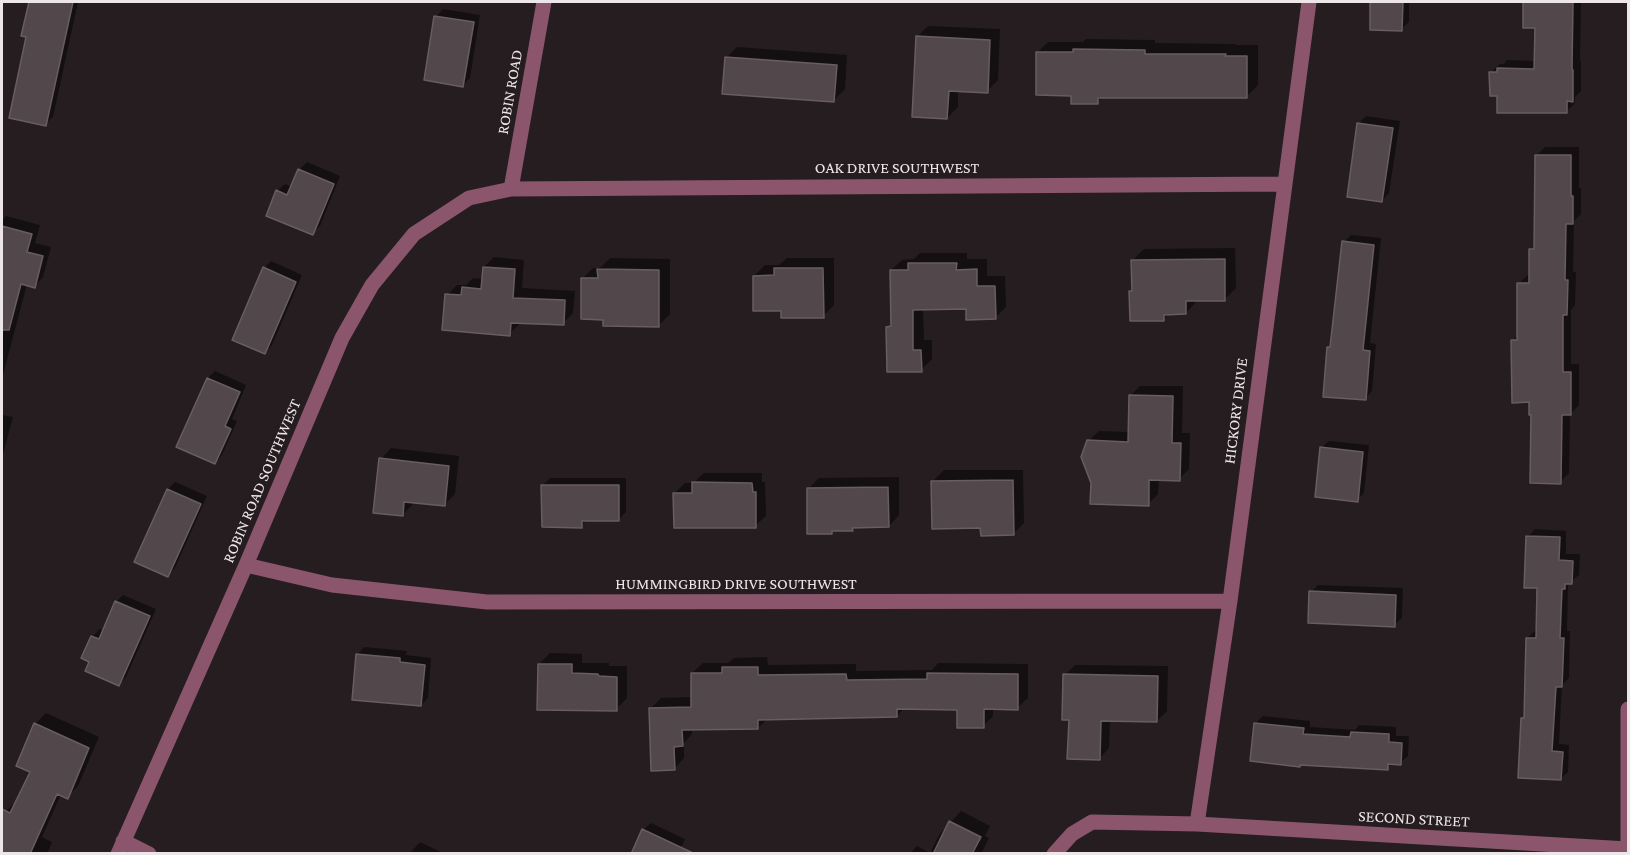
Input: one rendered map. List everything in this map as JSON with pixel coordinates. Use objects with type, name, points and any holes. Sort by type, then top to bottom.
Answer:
[{"type":"street","name":"ROBIN ROAD","points":[[511,189],[544,2]]},
{"type":"street","name":"HICKORY DRIVE","points":[[1197,824],[1230,601],[1309,2]]},
{"type":"street","name":"OAK DRIVE SOUTHWEST","points":[[511,189],[1284,184]]},
{"type":"street","name":"ROBIN ROAD SOUTHWEST","points":[[120,847],[246,565],[342,338],[372,285],[414,234],[468,198],[511,189]]},
{"type":"street","name":"HUMMINGBIRD DRIVE SOUTHWEST","points":[[246,565],[332,585],[487,603],[1230,601]]},
{"type":"street","points":[[1628,849],[1629,709]]},
{"type":"street","name":"SECOND STREET","points":[[1054,854],[1072,834],[1092,822],[1197,824],[1628,849]]},
{"type":"street","points":[[120,847],[149,854]]},
{"type":"building","points":[[29,2],[73,2],[46,126],[9,118],[26,37],[21,36]]},
{"type":"building","points":[[1370,2],[1403,2],[1402,31],[1370,30]]},
{"type":"building","points":[[1523,2],[1573,2],[1573,102],[1567,101],[1567,113],[1497,113],[1497,96],[1490,96],[1489,72],[1497,72],[1497,68],[1534,69],[1535,28],[1523,28]]},
{"type":"building","points":[[434,16],[474,22],[463,87],[424,80]]},
{"type":"building","points":[[916,36],[990,40],[988,93],[949,91],[947,119],[912,117]]},
{"type":"building","points":[[1073,49],[1145,50],[1145,54],[1247,56],[1247,98],[1098,98],[1098,104],[1071,104],[1071,96],[1036,95],[1036,52],[1073,52]]},
{"type":"building","points":[[725,57],[837,65],[834,102],[722,94]]},
{"type":"building","points":[[1357,123],[1393,128],[1382,202],[1347,197]]},
{"type":"building","points":[[1535,155],[1571,155],[1573,224],[1566,224],[1565,280],[1568,280],[1567,315],[1563,315],[1563,372],[1571,372],[1571,415],[1562,415],[1561,484],[1530,483],[1531,415],[1529,415],[1529,402],[1512,403],[1511,340],[1517,340],[1517,283],[1529,283],[1529,249],[1534,249]]},
{"type":"building","points":[[298,169],[334,184],[313,235],[266,216],[276,190],[287,195]]},
{"type":"building","points":[[2,226],[32,234],[27,252],[43,256],[35,288],[21,284],[9,330],[2,330]]},
{"type":"building","points":[[1342,241],[1374,245],[1363,350],[1370,351],[1366,400],[1323,397],[1327,347],[1330,347]]},
{"type":"building","points":[[1225,259],[1225,301],[1186,301],[1186,314],[1164,315],[1164,321],[1130,321],[1131,260]]},
{"type":"building","points":[[908,263],[957,263],[956,270],[977,269],[977,286],[995,286],[996,319],[966,320],[966,309],[913,310],[913,350],[921,350],[922,372],[887,372],[886,327],[891,326],[890,270],[908,270]]},
{"type":"building","points":[[263,267],[296,282],[265,354],[232,340]]},
{"type":"building","points":[[483,267],[515,269],[513,298],[565,300],[564,325],[511,323],[510,336],[442,330],[445,294],[461,295],[462,287],[481,289]]},
{"type":"building","points":[[774,268],[823,268],[824,318],[781,318],[781,311],[753,311],[753,276],[774,275]]},
{"type":"building","points":[[597,269],[659,270],[659,327],[603,326],[603,320],[581,319],[581,278],[598,278]]},
{"type":"building","points":[[207,378],[240,392],[225,426],[231,429],[215,464],[176,447]]},
{"type":"building","points":[[1129,395],[1173,396],[1172,443],[1181,443],[1180,481],[1149,480],[1149,506],[1090,504],[1091,483],[1081,457],[1087,440],[1128,442]]},
{"type":"building","points":[[1320,447],[1363,452],[1358,502],[1315,497]]},
{"type":"building","points":[[379,458],[449,466],[445,506],[404,502],[403,516],[373,513]]},
{"type":"building","points":[[1013,480],[1014,535],[981,536],[980,528],[932,529],[931,481]]},
{"type":"building","points":[[692,482],[752,483],[753,492],[756,492],[756,528],[674,528],[673,493],[692,493]]},
{"type":"building","points":[[541,485],[619,485],[619,521],[582,521],[582,528],[542,527]]},
{"type":"building","points":[[888,487],[889,527],[852,528],[853,531],[832,531],[832,534],[807,534],[807,488]]},
{"type":"building","points":[[167,489],[201,504],[168,577],[134,562]]},
{"type":"building","points":[[1526,536],[1560,537],[1559,560],[1573,561],[1572,584],[1565,584],[1565,589],[1562,589],[1560,638],[1564,638],[1562,687],[1556,687],[1552,751],[1563,752],[1561,780],[1518,778],[1521,718],[1524,718],[1526,638],[1536,638],[1537,588],[1524,588]]},
{"type":"building","points":[[1309,591],[1396,595],[1395,627],[1308,623]]},
{"type":"building","points":[[115,601],[150,616],[119,686],[85,671],[89,662],[81,658],[91,636],[99,639]]},
{"type":"building","points":[[356,654],[400,658],[400,662],[425,665],[421,706],[352,700]]},
{"type":"building","points":[[538,664],[572,664],[572,673],[617,677],[617,711],[537,710]]},
{"type":"building","points":[[722,667],[758,667],[758,675],[846,674],[847,680],[927,679],[927,673],[1018,674],[1018,710],[984,709],[984,728],[957,728],[957,710],[897,709],[897,717],[758,720],[758,729],[682,730],[683,746],[674,747],[675,770],[651,771],[649,708],[691,707],[691,673],[722,673]]},
{"type":"building","points":[[1063,674],[1158,676],[1157,722],[1101,721],[1100,760],[1067,759],[1069,720],[1062,720]]},
{"type":"building","points":[[34,723],[89,748],[68,799],[57,794],[30,854],[2,854],[2,809],[10,813],[30,772],[16,766]]},
{"type":"building","points":[[1254,723],[1304,728],[1303,734],[1350,737],[1351,732],[1389,734],[1389,742],[1402,743],[1401,765],[1388,764],[1388,770],[1300,765],[1300,767],[1250,761]]},
{"type":"building","points":[[949,821],[981,837],[972,854],[933,854]]},
{"type":"building","points":[[642,829],[695,854],[631,854]]}]
